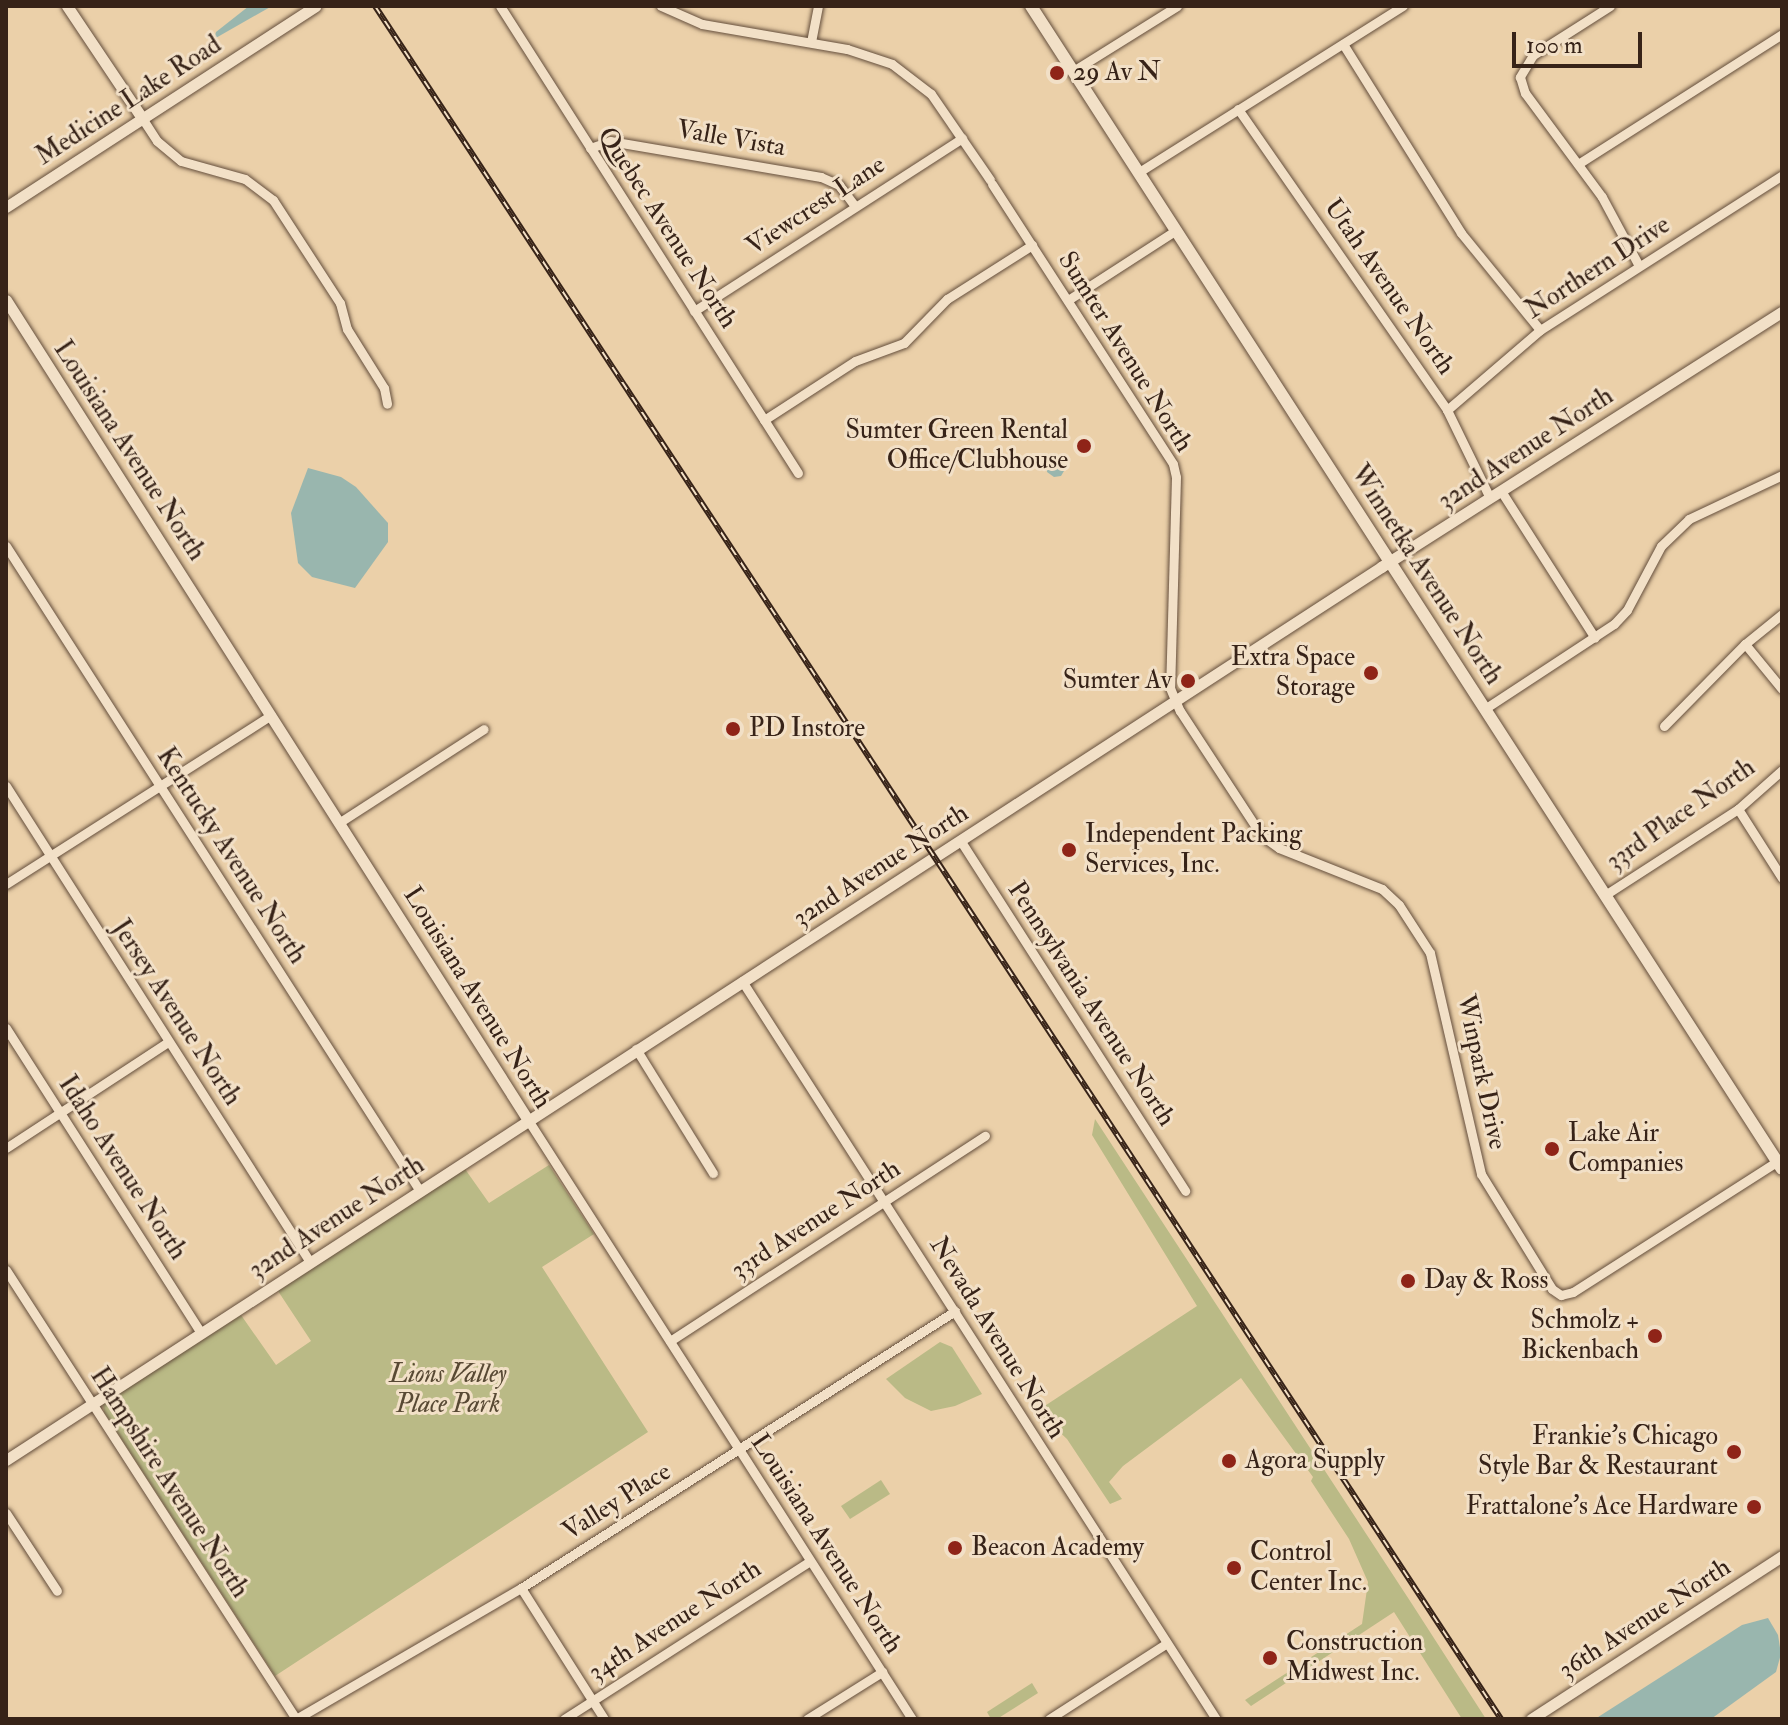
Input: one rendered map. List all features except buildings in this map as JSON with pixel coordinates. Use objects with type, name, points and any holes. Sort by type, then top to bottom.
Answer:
[{"type":"main road","name":"Winnetka Avenue North","points":[[1031,6],[1779,1166]]},
{"type":"street","points":[[67,6],[157,141],[181,161],[245,179],[273,200],[340,303],[347,329],[384,388],[387,404]]},
{"type":"street","name":"Medicine Lake Road","points":[[6,207],[315,6]]},
{"type":"street","name":"Quebec Avenue North","points":[[500,6],[798,473]]},
{"type":"street","name":"Sumter Avenue North","points":[[661,6],[702,24],[870,54],[892,64],[931,94],[1173,464],[1176,477],[1170,688],[1175,700]]},
{"type":"street","points":[[811,42],[818,6]]},
{"type":"street","points":[[1073,71],[1177,6]]},
{"type":"street","points":[[1139,172],[1403,6]]},
{"type":"street","points":[[1610,6],[1533,55],[1521,69],[1525,93],[1602,197],[1639,266]]},
{"type":"street","points":[[1578,164],[1782,34]]},
{"type":"street","points":[[1343,44],[1461,233],[1540,330]]},
{"type":"street","name":"Utah Avenue North","points":[[1238,109],[1447,410],[1496,494],[1595,638]]},
{"type":"street","name":"Viewcrest Lane","points":[[694,311],[962,138]]},
{"type":"street","name":"Valle Vista","points":[[590,148],[610,141],[821,177],[839,185],[855,206]]},
{"type":"street","name":"Northern Drive","points":[[1447,410],[1540,330],[1782,175]]},
{"type":"street","points":[[1068,300],[1176,230]]},
{"type":"street","points":[[764,420],[855,361],[904,343],[947,299],[1032,245]]},
{"type":"street","name":"Louisiana Avenue North","points":[[6,300],[912,1719]]},
{"type":"street","name":"32nd Avenue North","points":[[6,1460],[1175,700],[1782,312]]},
{"type":"street","points":[[1486,708],[1595,638],[1627,610],[1661,546],[1673,532],[1705,510],[1782,475]]},
{"type":"street","name":"Kentucky Avenue North","points":[[6,546],[420,1191]]},
{"type":"street","points":[[1664,726],[1745,644],[1782,614]]},
{"type":"street","points":[[1745,644],[1782,689]]},
{"type":"street","name":"Winpark Drive","points":[[1175,700],[1261,835],[1279,848],[1382,889],[1399,905],[1430,953],[1481,1174],[1556,1293],[1573,1292],[1779,1166]]},
{"type":"street","points":[[6,884],[271,715]]},
{"type":"street","points":[[340,822],[484,729]]},
{"type":"street","name":"33rd Place North","points":[[1605,895],[1738,809],[1782,770]]},
{"type":"street","name":"Jersey Avenue North","points":[[6,786],[310,1262]]},
{"type":"street","points":[[1738,809],[1782,878]]},
{"type":"street","name":"Pennsylvania Avenue North","points":[[960,840],[1185,1191]]},
{"type":"street","name":"Nevada Avenue North","points":[[742,981],[1216,1719]]},
{"type":"street","name":"Idaho Avenue North","points":[[6,1028],[201,1333]]},
{"type":"street","points":[[6,1148],[168,1042]]},
{"type":"street","points":[[636,1049],[713,1173]]},
{"type":"street","name":"33rd Avenue North","points":[[670,1341],[985,1136]]},
{"type":"street","name":"Hampshire Avenue North","points":[[6,1270],[296,1719]]},
{"type":"street","name":"Valley Place","points":[[296,1719],[521,1588],[955,1311]]},
{"type":"street","points":[[6,1513],[57,1591]]},
{"type":"street","name":"36th Avenue North","points":[[1531,1719],[1782,1556]]},
{"type":"street","name":"34th Avenue North","points":[[564,1719],[810,1561]]},
{"type":"street","points":[[521,1588],[604,1719]]},
{"type":"street","points":[[1049,1719],[1167,1643]]},
{"type":"street","points":[[807,1719],[882,1672]]},
{"type":"green space","points":[[1095,1119],[1486,1719],[1462,1719],[1394,1612],[1251,1706],[1245,1700],[1362,1624],[1368,1582],[1349,1539],[1311,1481],[1313,1477],[1241,1378],[1123,1466],[1109,1482],[1122,1499],[1110,1504],[1067,1439],[1037,1411],[1197,1306],[1092,1135]]},
{"type":"green space","name":"Lions Valley Place Park","points":[[549,1165],[594,1234],[542,1267],[648,1432],[275,1676],[104,1412],[103,1404],[241,1315],[276,1365],[311,1341],[278,1291],[465,1169],[489,1203]]},
{"type":"green space","points":[[940,1342],[952,1347],[982,1394],[955,1406],[931,1411],[905,1398],[886,1379]]},
{"type":"green space","points":[[881,1480],[890,1494],[850,1519],[841,1506]]},
{"type":"green space","points":[[1032,1683],[1038,1693],[997,1719],[991,1719],[987,1712]]},
{"type":"water","points":[[249,6],[272,6],[214,39],[216,32]]},
{"type":"water","points":[[1066,454],[1070,461],[1061,476],[1054,477],[1047,472],[1046,457]]},
{"type":"water","points":[[308,468],[341,477],[356,487],[388,523],[388,542],[355,588],[312,577],[298,563],[291,513]]},
{"type":"water","points":[[1768,1618],[1778,1635],[1781,1654],[1776,1672],[1711,1719],[1595,1719],[1742,1625]]},
{"type":"railway","points":[[375,6],[1501,1719]]},
{"type":"place","name":"29 Av N","points":[[1057,73]]},
{"type":"place","name":"Sumter Green Rental Office/Clubhouse","points":[[1084,446]]},
{"type":"place","name":"Extra Space Storage","points":[[1371,673]]},
{"type":"place","name":"Sumter Av","points":[[1188,681]]},
{"type":"place","name":"PD Instore","points":[[733,729]]},
{"type":"place","name":"Independent Packing Services, Inc.","points":[[1069,850]]},
{"type":"place","name":"Lake Air Companies","points":[[1552,1149]]},
{"type":"place","name":"Day & Ross","points":[[1408,1281]]},
{"type":"place","name":"Schmolz + Bickenbach","points":[[1655,1336]]},
{"type":"place","name":"Frankie's Chicago Style Bar & Restaurant","points":[[1734,1452]]},
{"type":"place","name":"Agora Supply","points":[[1229,1461]]},
{"type":"place","name":"Frattalone's Ace Hardware","points":[[1754,1507]]},
{"type":"place","name":"Beacon Academy","points":[[955,1548]]},
{"type":"place","name":"Control Center Inc.","points":[[1234,1568]]},
{"type":"place","name":"Construction Midwest Inc.","points":[[1270,1658]]}]
